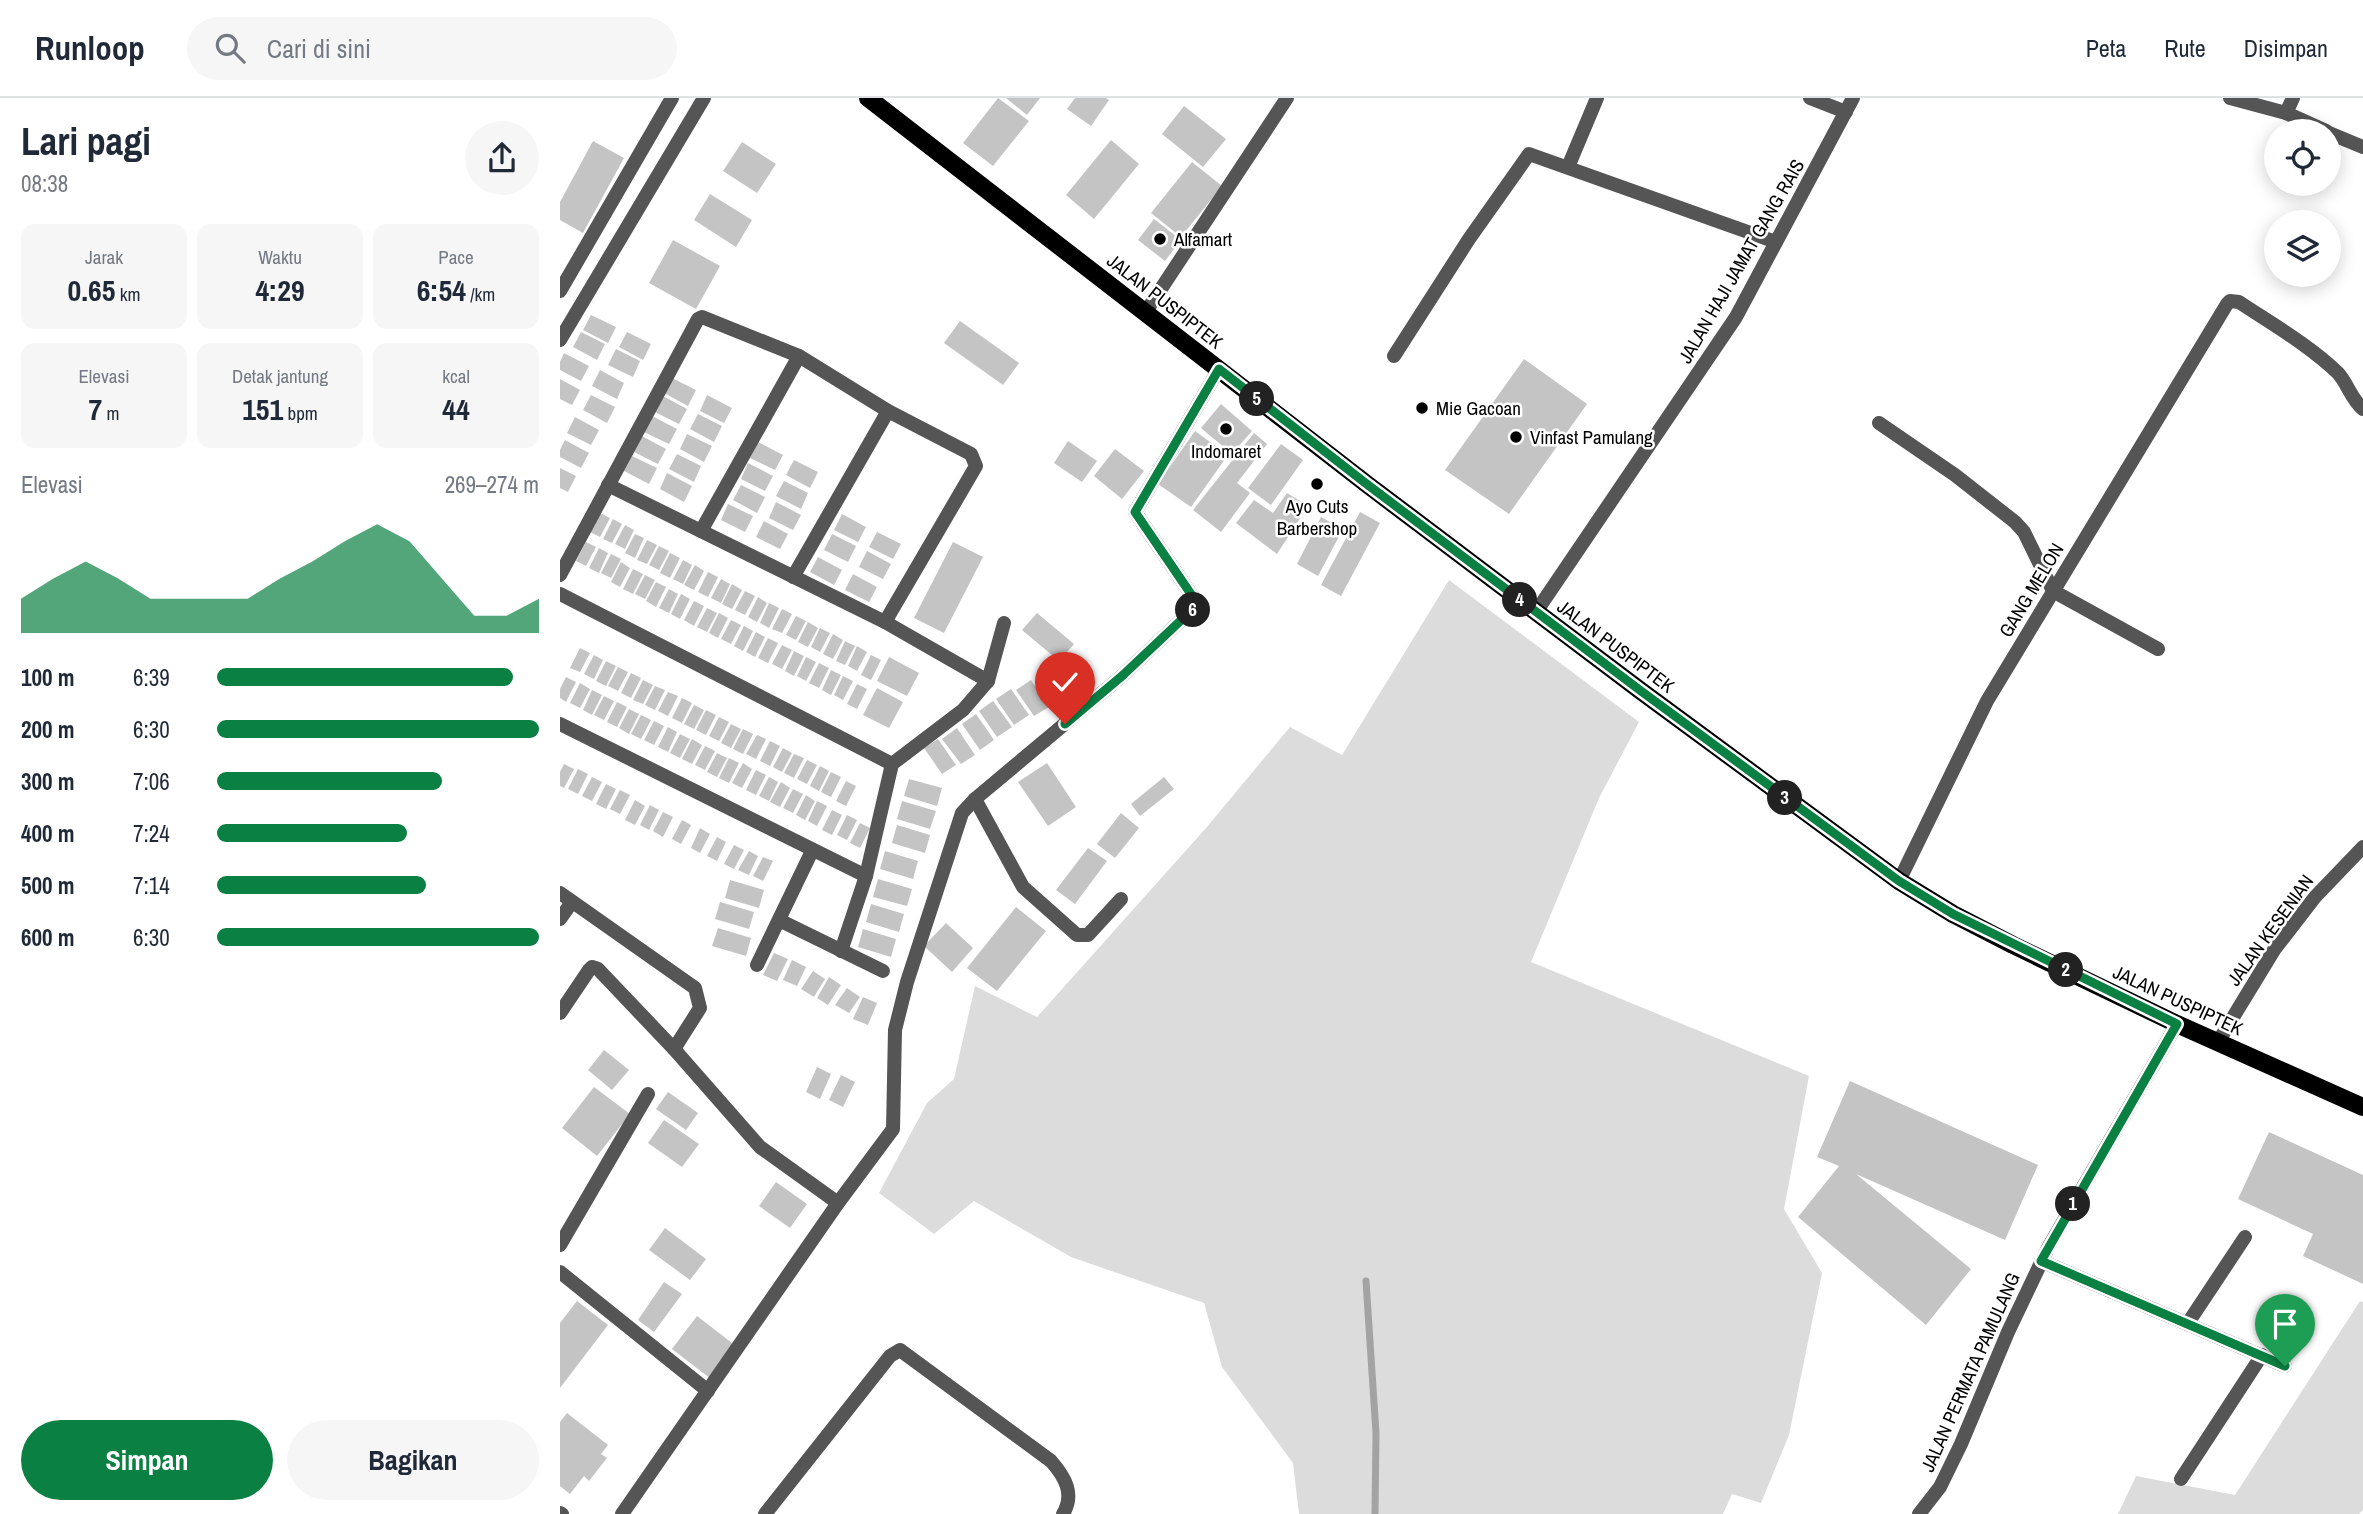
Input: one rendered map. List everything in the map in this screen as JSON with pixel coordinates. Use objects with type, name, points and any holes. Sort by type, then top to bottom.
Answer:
[{"type":"main road","name":"JALAN PUSPIPTEK","points":[[868,98],[1536,612],[1899,881],[1953,914],[2177,1024],[2363,1107]]},
{"type":"street","points":[[560,291],[672,98]]},
{"type":"street","points":[[560,340],[704,98]]},
{"type":"street","points":[[1145,313],[1287,98]]},
{"type":"street","points":[[1568,167],[1597,98]]},
{"type":"street","points":[[1810,98],[1846,112]]},
{"type":"street","name":"JALAN HAJI JAMAT GANG RAIS","points":[[1536,612],[1736,317],[1853,98]]},
{"type":"street","points":[[2230,98],[2299,119]]},
{"type":"street","points":[[2286,113],[2293,98]]},
{"type":"street","points":[[2341,138],[2363,147]]},
{"type":"street","points":[[1394,356],[1526,155],[1531,153],[1776,242]]},
{"type":"street","points":[[595,231],[618,242]]},
{"type":"street","name":"GANG MELON","points":[[1899,881],[1987,701],[2211,327],[2230,300],[2239,302],[2312,351],[2338,373],[2353,399],[2363,409]]},
{"type":"street","points":[[560,575],[698,318],[702,317],[799,356],[888,411],[971,454],[976,466],[885,622]]},
{"type":"street","points":[[701,531],[799,356]]},
{"type":"street","points":[[622,1514],[892,1129],[895,1030],[958,819],[966,807],[1122,676],[1194,608],[1195,600],[1135,512],[1219,369]]},
{"type":"street","points":[[793,577],[888,411]]},
{"type":"street","points":[[1879,423],[1955,475],[2015,522],[2024,532],[2053,591],[2158,649]]},
{"type":"street","points":[[608,485],[885,622],[988,681]]},
{"type":"street","points":[[560,594],[892,764]]},
{"type":"street","points":[[841,951],[866,876],[892,764],[963,710],[988,681],[1004,623]]},
{"type":"street","points":[[560,724],[866,876]]},
{"type":"street","points":[[975,799],[1023,887],[1077,935],[1088,935],[1121,899]]},
{"type":"street","name":"JALAN KESENIAN","points":[[2218,1042],[2274,950],[2315,897],[2363,847]]},
{"type":"street","points":[[757,965],[812,851]]},
{"type":"street","points":[[560,919],[566,898],[695,988],[700,1008],[674,1049]]},
{"type":"street","points":[[779,920],[883,971]]},
{"type":"street","points":[[560,1013],[589,970],[595,967],[674,1049],[760,1147],[838,1203]]},
{"type":"street","name":"JALAN PERMATA PAMULANG","points":[[1919,1514],[1940,1488],[2041,1261],[2177,1024]]},
{"type":"street","points":[[560,1245],[648,1094]]},
{"type":"street","points":[[2188,1323],[2245,1237]]},
{"type":"street","points":[[2041,1261],[2285,1366]]},
{"type":"street","points":[[560,1272],[708,1391]]},
{"type":"street","points":[[765,1514],[890,1356],[900,1350],[1051,1461],[1067,1484],[1068,1505],[1063,1514]]},
{"type":"street","points":[[2181,1479],[2262,1355]]},
{"type":"shaded area","points":[[1449,580],[1639,722],[1599,798],[1531,962],[1809,1076],[1784,1209],[1822,1273],[1789,1435],[1761,1503],[1732,1494],[1723,1514],[1299,1514],[1293,1463],[1222,1367],[1204,1303],[1071,1257],[974,1201],[934,1234],[879,1193],[927,1103],[954,1079],[975,986],[1037,1017],[1206,828],[1290,727],[1342,755]]},
{"type":"shaded area","points":[[2360,1301],[2363,1302],[2363,1510],[2359,1514],[2118,1514],[2136,1476],[2235,1495]]},
{"type":"building","points":[[998,98],[1029,121],[993,166],[963,143]]},
{"type":"building","points":[[1006,98],[1040,98],[1027,115]]},
{"type":"building","points":[[1075,98],[1109,100],[1091,126],[1067,109]]},
{"type":"building","points":[[1184,106],[1226,139],[1203,167],[1162,134]]},
{"type":"building","points":[[1111,140],[1139,164],[1094,219],[1066,195]]},
{"type":"building","points":[[593,141],[624,158],[583,233],[560,220],[560,202]]},
{"type":"building","points":[[742,142],[776,164],[757,193],[723,171]]},
{"type":"building","points":[[1192,162],[1222,186],[1181,237],[1151,213]]},
{"type":"building","points":[[710,194],[752,220],[736,247],[694,220]]},
{"type":"building","points":[[1154,219],[1181,240],[1165,261],[1138,240]]},
{"type":"building","points":[[673,240],[720,266],[696,309],[649,283]]},
{"type":"building","points":[[591,315],[616,327],[608,343],[583,330]]},
{"type":"building","points":[[960,321],[1019,363],[1003,385],[944,343]]},
{"type":"building","points":[[581,332],[605,344],[597,360],[573,347]]},
{"type":"building","points":[[627,332],[651,344],[643,360],[619,347]]},
{"type":"building","points":[[616,349],[640,361],[633,377],[608,365]]},
{"type":"building","points":[[564,353],[589,366],[581,381],[560,370]]},
{"type":"building","name":"Vinfast Pamulang","points":[[1524,359],[1587,404],[1509,514],[1445,470]]},
{"type":"building","points":[[600,370],[624,383],[617,399],[592,386]]},
{"type":"building","points":[[672,378],[696,390],[688,406],[664,393]]},
{"type":"building","points":[[560,379],[580,390],[572,405],[560,399]]},
{"type":"building","points":[[591,395],[615,407],[607,423],[583,410]]},
{"type":"building","points":[[707,395],[732,408],[724,423],[700,411]]},
{"type":"building","points":[[663,396],[687,409],[679,424],[655,412]]},
{"type":"building","points":[[1221,404],[1252,431],[1232,454],[1201,428]]},
{"type":"building","points":[[698,414],[722,426],[714,442],[690,429]]},
{"type":"building","points":[[652,416],[677,429],[669,444],[644,432]]},
{"type":"building","points":[[575,417],[599,430],[591,445],[567,433]]},
{"type":"building","points":[[1195,431],[1228,455],[1191,507],[1158,484]]},
{"type":"building","points":[[1254,433],[1267,444],[1237,483],[1250,493],[1221,532],[1193,510]]},
{"type":"building","points":[[687,434],[712,446],[704,462],[680,449]]},
{"type":"building","points":[[642,436],[666,449],[658,464],[634,452]]},
{"type":"building","points":[[565,440],[589,453],[581,468],[560,457]]},
{"type":"building","points":[[1068,441],[1097,461],[1082,482],[1054,463]]},
{"type":"building","points":[[758,442],[783,455],[775,470],[750,458]]},
{"type":"building","points":[[1281,444],[1303,460],[1271,505],[1248,488]]},
{"type":"building","points":[[1115,449],[1144,471],[1122,499],[1094,476]]},
{"type":"building","points":[[677,454],[701,466],[694,482],[669,469]]},
{"type":"building","points":[[632,456],[657,468],[649,484],[624,471]]},
{"type":"building","points":[[794,460],[818,472],[810,488],[786,475]]},
{"type":"building","points":[[748,463],[773,476],[765,491],[741,479]]},
{"type":"building","points":[[560,468],[576,476],[568,492],[560,488]]},
{"type":"building","points":[[667,473],[692,486],[684,502],[660,489]]},
{"type":"building","points":[[784,481],[808,493],[801,509],[776,496]]},
{"type":"building","points":[[741,485],[765,497],[757,513],[733,500]]},
{"type":"building","points":[[1287,493],[1308,506],[1277,554],[1236,523],[1254,500],[1273,513]]},
{"type":"building","points":[[776,502],[801,515],[793,530],[769,518]]},
{"type":"building","points":[[728,504],[753,516],[745,532],[721,520]]},
{"type":"building","points":[[1360,512],[1380,523],[1341,596],[1321,585]]},
{"type":"building","points":[[600,513],[610,518],[600,537],[590,532]]},
{"type":"building","points":[[842,514],[866,527],[858,542],[834,530]]},
{"type":"building","points":[[1321,517],[1343,529],[1318,576],[1297,564]]},
{"type":"building","points":[[613,519],[622,524],[612,543],[603,539]]},
{"type":"building","points":[[764,521],[788,534],[780,549],[756,537]]},
{"type":"building","points":[[625,525],[634,530],[625,549],[615,544]]},
{"type":"building","points":[[877,532],[901,544],[893,559],[869,547]]},
{"type":"building","points":[[635,534],[644,538],[635,558],[625,553]]},
{"type":"building","points":[[832,534],[856,546],[848,562],[824,550]]},
{"type":"building","points":[[647,540],[657,545],[647,564],[637,560]]},
{"type":"building","points":[[586,542],[596,547],[586,566],[576,561]]},
{"type":"building","points":[[953,542],[983,557],[944,633],[914,618]]},
{"type":"building","points":[[659,546],[669,551],[659,570],[649,565]]},
{"type":"building","points":[[599,548],[608,553],[599,573],[589,568]]},
{"type":"building","points":[[867,551],[891,564],[883,579],[859,567]]},
{"type":"building","points":[[670,553],[680,558],[670,578],[660,573]]},
{"type":"building","points":[[611,554],[621,559],[611,578],[601,573]]},
{"type":"building","points":[[818,557],[842,570],[834,585],[810,572]]},
{"type":"building","points":[[683,560],[692,565],[683,584],[673,579]]},
{"type":"building","points":[[621,562],[630,568],[620,587],[611,582]]},
{"type":"building","points":[[695,565],[704,571],[694,590],[684,585]]},
{"type":"building","points":[[633,569],[643,574],[633,594],[623,589]]},
{"type":"building","points":[[708,572],[718,577],[708,597],[698,592]]},
{"type":"building","points":[[853,574],[877,587],[869,602],[845,590]]},
{"type":"building","points":[[645,575],[655,580],[645,599],[635,594]]},
{"type":"building","points":[[721,579],[730,584],[721,603],[711,598]]},
{"type":"building","points":[[656,582],[666,587],[656,607],[646,601]]},
{"type":"building","points":[[732,584],[742,590],[732,609],[722,604]]},
{"type":"building","points":[[669,589],[678,594],[669,613],[659,608]]},
{"type":"building","points":[[745,591],[755,596],[745,615],[735,610]]},
{"type":"building","points":[[681,594],[690,599],[680,619],[671,614]]},
{"type":"building","points":[[758,597],[767,603],[757,622],[748,617]]},
{"type":"building","points":[[694,601],[704,606],[694,626],[684,620]]},
{"type":"building","points":[[769,603],[779,608],[769,628],[760,623]]},
{"type":"building","points":[[707,608],[717,613],[707,632],[697,627]]},
{"type":"building","points":[[782,609],[792,614],[782,633],[772,629]]},
{"type":"building","points":[[719,613],[728,618],[718,638],[709,633]]},
{"type":"building","points":[[1037,613],[1074,644],[1059,661],[1022,630]]},
{"type":"building","points":[[796,616],[806,621],[796,640],[786,635]]},
{"type":"building","points":[[731,620],[741,625],[731,644],[721,639]]},
{"type":"building","points":[[808,622],[818,628],[808,647],[798,642]]},
{"type":"building","points":[[744,626],[753,631],[743,651],[734,646]]},
{"type":"building","points":[[820,628],[830,633],[820,652],[811,647]]},
{"type":"building","points":[[756,632],[765,637],[755,657],[746,652]]},
{"type":"building","points":[[833,634],[843,640],[833,659],[823,654]]},
{"type":"building","points":[[768,638],[778,643],[768,663],[758,658]]},
{"type":"building","points":[[845,641],[855,646],[845,665],[836,661]]},
{"type":"building","points":[[782,645],[792,650],[782,669],[772,664]]},
{"type":"building","points":[[857,646],[867,652],[857,671],[848,666]]},
{"type":"building","points":[[580,648],[590,653],[580,672],[570,668]]},
{"type":"building","points":[[794,651],[804,656],[794,676],[785,671]]},
{"type":"building","points":[[594,655],[603,660],[594,679],[584,674]]},
{"type":"building","points":[[871,655],[881,660],[871,680],[861,675]]},
{"type":"building","points":[[806,657],[816,662],[806,681],[797,676]]},
{"type":"building","points":[[889,657],[919,673],[907,696],[877,681]]},
{"type":"building","points":[[606,661],[616,666],[606,686],[596,681]]},
{"type":"building","points":[[819,663],[829,668],[819,688],[809,683]]},
{"type":"building","points":[[618,667],[628,672],[618,691],[608,686]]},
{"type":"building","points":[[831,670],[841,675],[831,695],[822,690]]},
{"type":"building","points":[[631,673],[641,678],[631,698],[621,693]]},
{"type":"building","points":[[843,676],[853,681],[843,700],[834,695]]},
{"type":"building","points":[[566,677],[576,682],[566,702],[560,698],[560,689]]},
{"type":"building","points":[[643,680],[653,685],[643,704],[633,700]]},
{"type":"building","points":[[1031,680],[1049,707],[1034,716],[1016,690]]},
{"type":"building","points":[[580,683],[590,689],[580,708],[570,703]]},
{"type":"building","points":[[857,684],[867,689],[857,709],[847,704]]},
{"type":"building","points":[[655,686],[665,690],[655,710],[645,705]]},
{"type":"building","points":[[877,688],[903,702],[889,728],[863,715]]},
{"type":"building","points":[[1011,689],[1029,715],[1014,725],[996,699]]},
{"type":"building","points":[[592,690],[602,695],[592,715],[583,710]]},
{"type":"building","points":[[668,692],[678,696],[668,716],[658,711]]},
{"type":"building","points":[[604,696],[614,701],[604,720],[594,715]]},
{"type":"building","points":[[682,698],[692,703],[682,723],[672,718]]},
{"type":"building","points":[[993,701],[1012,727],[997,737],[979,711]]},
{"type":"building","points":[[617,702],[627,707],[617,727],[607,722]]},
{"type":"building","points":[[694,705],[704,710],[694,729],[684,724]]},
{"type":"building","points":[[629,709],[639,714],[629,734],[619,728]]},
{"type":"building","points":[[706,710],[716,715],[706,735],[696,730]]},
{"type":"building","points":[[976,714],[994,740],[980,750],[962,724]]},
{"type":"building","points":[[641,715],[651,720],[641,739],[631,734]]},
{"type":"building","points":[[719,717],[729,722],[719,741],[709,736]]},
{"type":"building","points":[[654,721],[664,726],[654,745],[644,740]]},
{"type":"building","points":[[731,724],[741,729],[731,748],[721,743]]},
{"type":"building","points":[[668,727],[677,732],[668,752],[658,747]]},
{"type":"building","points":[[957,728],[975,755],[961,764],[942,739]]},
{"type":"building","points":[[743,729],[753,734],[743,754],[733,749]]},
{"type":"building","points":[[680,734],[690,739],[680,758],[670,753]]},
{"type":"building","points":[[757,735],[766,739],[756,759],[746,754]]},
{"type":"building","points":[[692,739],[702,745],[692,764],[682,759]]},
{"type":"building","points":[[938,739],[956,765],[942,774],[924,748]]},
{"type":"building","points":[[770,741],[780,746],[770,766],[760,761]]},
{"type":"building","points":[[705,746],[715,751],[705,770],[695,765]]},
{"type":"building","points":[[783,748],[792,753],[782,772],[773,767]]},
{"type":"building","points":[[717,753],[727,758],[717,777],[707,772]]},
{"type":"building","points":[[794,754],[804,758],[794,778],[784,773]]},
{"type":"building","points":[[729,758],[739,763],[729,783],[719,778]]},
{"type":"building","points":[[807,760],[817,765],[807,784],[797,779]]},
{"type":"building","points":[[743,763],[752,769],[742,788],[732,783]]},
{"type":"building","points":[[1047,763],[1076,807],[1048,826],[1018,782]]},
{"type":"building","points":[[564,764],[574,769],[564,788],[560,786],[560,772]]},
{"type":"building","points":[[820,766],[829,771],[819,791],[810,786]]},
{"type":"building","points":[[578,769],[588,774],[578,794],[568,789]]},
{"type":"building","points":[[756,770],[766,775],[756,795],[746,790]]},
{"type":"building","points":[[831,772],[841,777],[831,797],[821,792]]},
{"type":"building","points":[[592,777],[602,782],[592,801],[582,796]]},
{"type":"building","points":[[769,777],[778,782],[769,801],[759,796]]},
{"type":"building","points":[[1164,777],[1174,789],[1140,816],[1131,804]]},
{"type":"building","points":[[909,779],[942,788],[937,806],[904,796]]},
{"type":"building","points":[[846,781],[856,786],[846,806],[836,801]]},
{"type":"building","points":[[781,782],[790,788],[780,807],[770,802]]},
{"type":"building","points":[[606,784],[616,789],[606,809],[596,804]]},
{"type":"building","points":[[793,789],[803,794],[793,813],[783,808]]},
{"type":"building","points":[[620,790],[630,795],[620,814],[610,809]]},
{"type":"building","points":[[806,795],[815,801],[805,820],[796,815]]},
{"type":"building","points":[[635,800],[645,806],[635,825],[625,820]]},
{"type":"building","points":[[817,801],[827,806],[817,826],[808,821]]},
{"type":"building","points":[[902,801],[936,811],[930,829],[897,819]]},
{"type":"building","points":[[650,805],[659,810],[649,830],[640,825]]},
{"type":"building","points":[[832,810],[842,815],[832,835],[822,830]]},
{"type":"building","points":[[663,812],[673,817],[663,837],[653,831]]},
{"type":"building","points":[[1121,813],[1139,828],[1115,858],[1097,844]]},
{"type":"building","points":[[847,815],[857,820],[847,840],[837,835]]},
{"type":"building","points":[[682,820],[691,825],[681,844],[672,839]]},
{"type":"building","points":[[860,823],[870,828],[860,848],[850,843]]},
{"type":"building","points":[[897,825],[930,835],[925,853],[892,843]]},
{"type":"building","points":[[700,828],[710,834],[700,853],[691,848]]},
{"type":"building","points":[[717,837],[726,842],[717,861],[707,856]]},
{"type":"building","points":[[734,845],[744,850],[734,869],[724,864]]},
{"type":"building","points":[[1088,848],[1107,861],[1075,904],[1056,890]]},
{"type":"building","points":[[749,851],[758,856],[749,875],[738,870]]},
{"type":"building","points":[[885,851],[918,861],[913,879],[880,869]]},
{"type":"building","points":[[763,857],[773,861],[763,881],[753,876]]},
{"type":"building","points":[[878,879],[912,889],[907,906],[873,897]]},
{"type":"building","points":[[730,880],[764,890],[759,908],[725,898]]},
{"type":"building","points":[[720,902],[754,912],[749,929],[715,919]]},
{"type":"building","points":[[871,904],[904,914],[899,932],[866,922]]},
{"type":"building","points":[[1016,907],[1046,931],[997,991],[967,968]]},
{"type":"building","points":[[946,923],[973,948],[952,972],[924,946]]},
{"type":"building","points":[[718,928],[751,938],[746,956],[712,946]]},
{"type":"building","points":[[863,929],[896,939],[891,957],[858,947]]},
{"type":"building","points":[[774,953],[788,959],[777,981],[763,975]]},
{"type":"building","points":[[792,960],[806,967],[797,986],[783,980]]},
{"type":"building","points":[[813,971],[825,979],[814,997],[801,989]]},
{"type":"building","points":[[829,977],[841,985],[828,1005],[817,998]]},
{"type":"building","points":[[847,988],[860,997],[849,1013],[835,1005]]},
{"type":"building","points":[[863,997],[877,1003],[868,1025],[853,1019]]},
{"type":"building","points":[[604,1050],[629,1070],[612,1090],[588,1070]]},
{"type":"building","points":[[817,1067],[831,1074],[820,1099],[806,1092]]},
{"type":"building","points":[[841,1075],[855,1082],[843,1107],[829,1100]]},
{"type":"building","points":[[1850,1081],[2038,1165],[2005,1240],[1856,1174],[1971,1269],[1926,1325],[1798,1217],[1839,1166],[1817,1157]]},
{"type":"building","points":[[594,1087],[630,1114],[597,1156],[562,1128]]},
{"type":"building","points":[[668,1092],[698,1113],[686,1130],[656,1109]]},
{"type":"building","points":[[664,1120],[699,1144],[682,1167],[648,1143]]},
{"type":"building","points":[[2269,1132],[2363,1175],[2363,1284],[2303,1256],[2313,1234],[2238,1199]]},
{"type":"building","points":[[776,1182],[807,1204],[790,1228],[759,1206]]},
{"type":"building","points":[[665,1228],[706,1259],[690,1280],[649,1250]]},
{"type":"building","points":[[664,1282],[682,1294],[654,1332],[638,1320]]},
{"type":"building","points":[[577,1301],[608,1325],[560,1388],[560,1323]]},
{"type":"building","points":[[697,1316],[736,1346],[711,1379],[672,1349]]},
{"type":"building","points":[[567,1413],[608,1445],[601,1454],[607,1458],[589,1481],[584,1476],[570,1494],[560,1486],[560,1422]]},
{"type":"waterway","points":[[1366,1281],[1376,1433],[1375,1514]]},
{"type":"place","name":"Alfamart","points":[[1160,239]]},
{"type":"place","name":"Mie Gacoan","points":[[1422,408]]},
{"type":"place","name":"Indomaret","points":[[1226,429]]},
{"type":"place","name":"Vinfast Pamulang","points":[[1516,437]]},
{"type":"place","name":"Ayo Cuts Barbershop","points":[[1317,484]]},
{"type":"route","points":[[1065,724],[1122,676],[1194,608],[1195,600],[1135,512],[1219,369],[1536,612],[1899,881],[1924,898],[2013,945],[2177,1024],[2041,1261],[2285,1366]]}]
